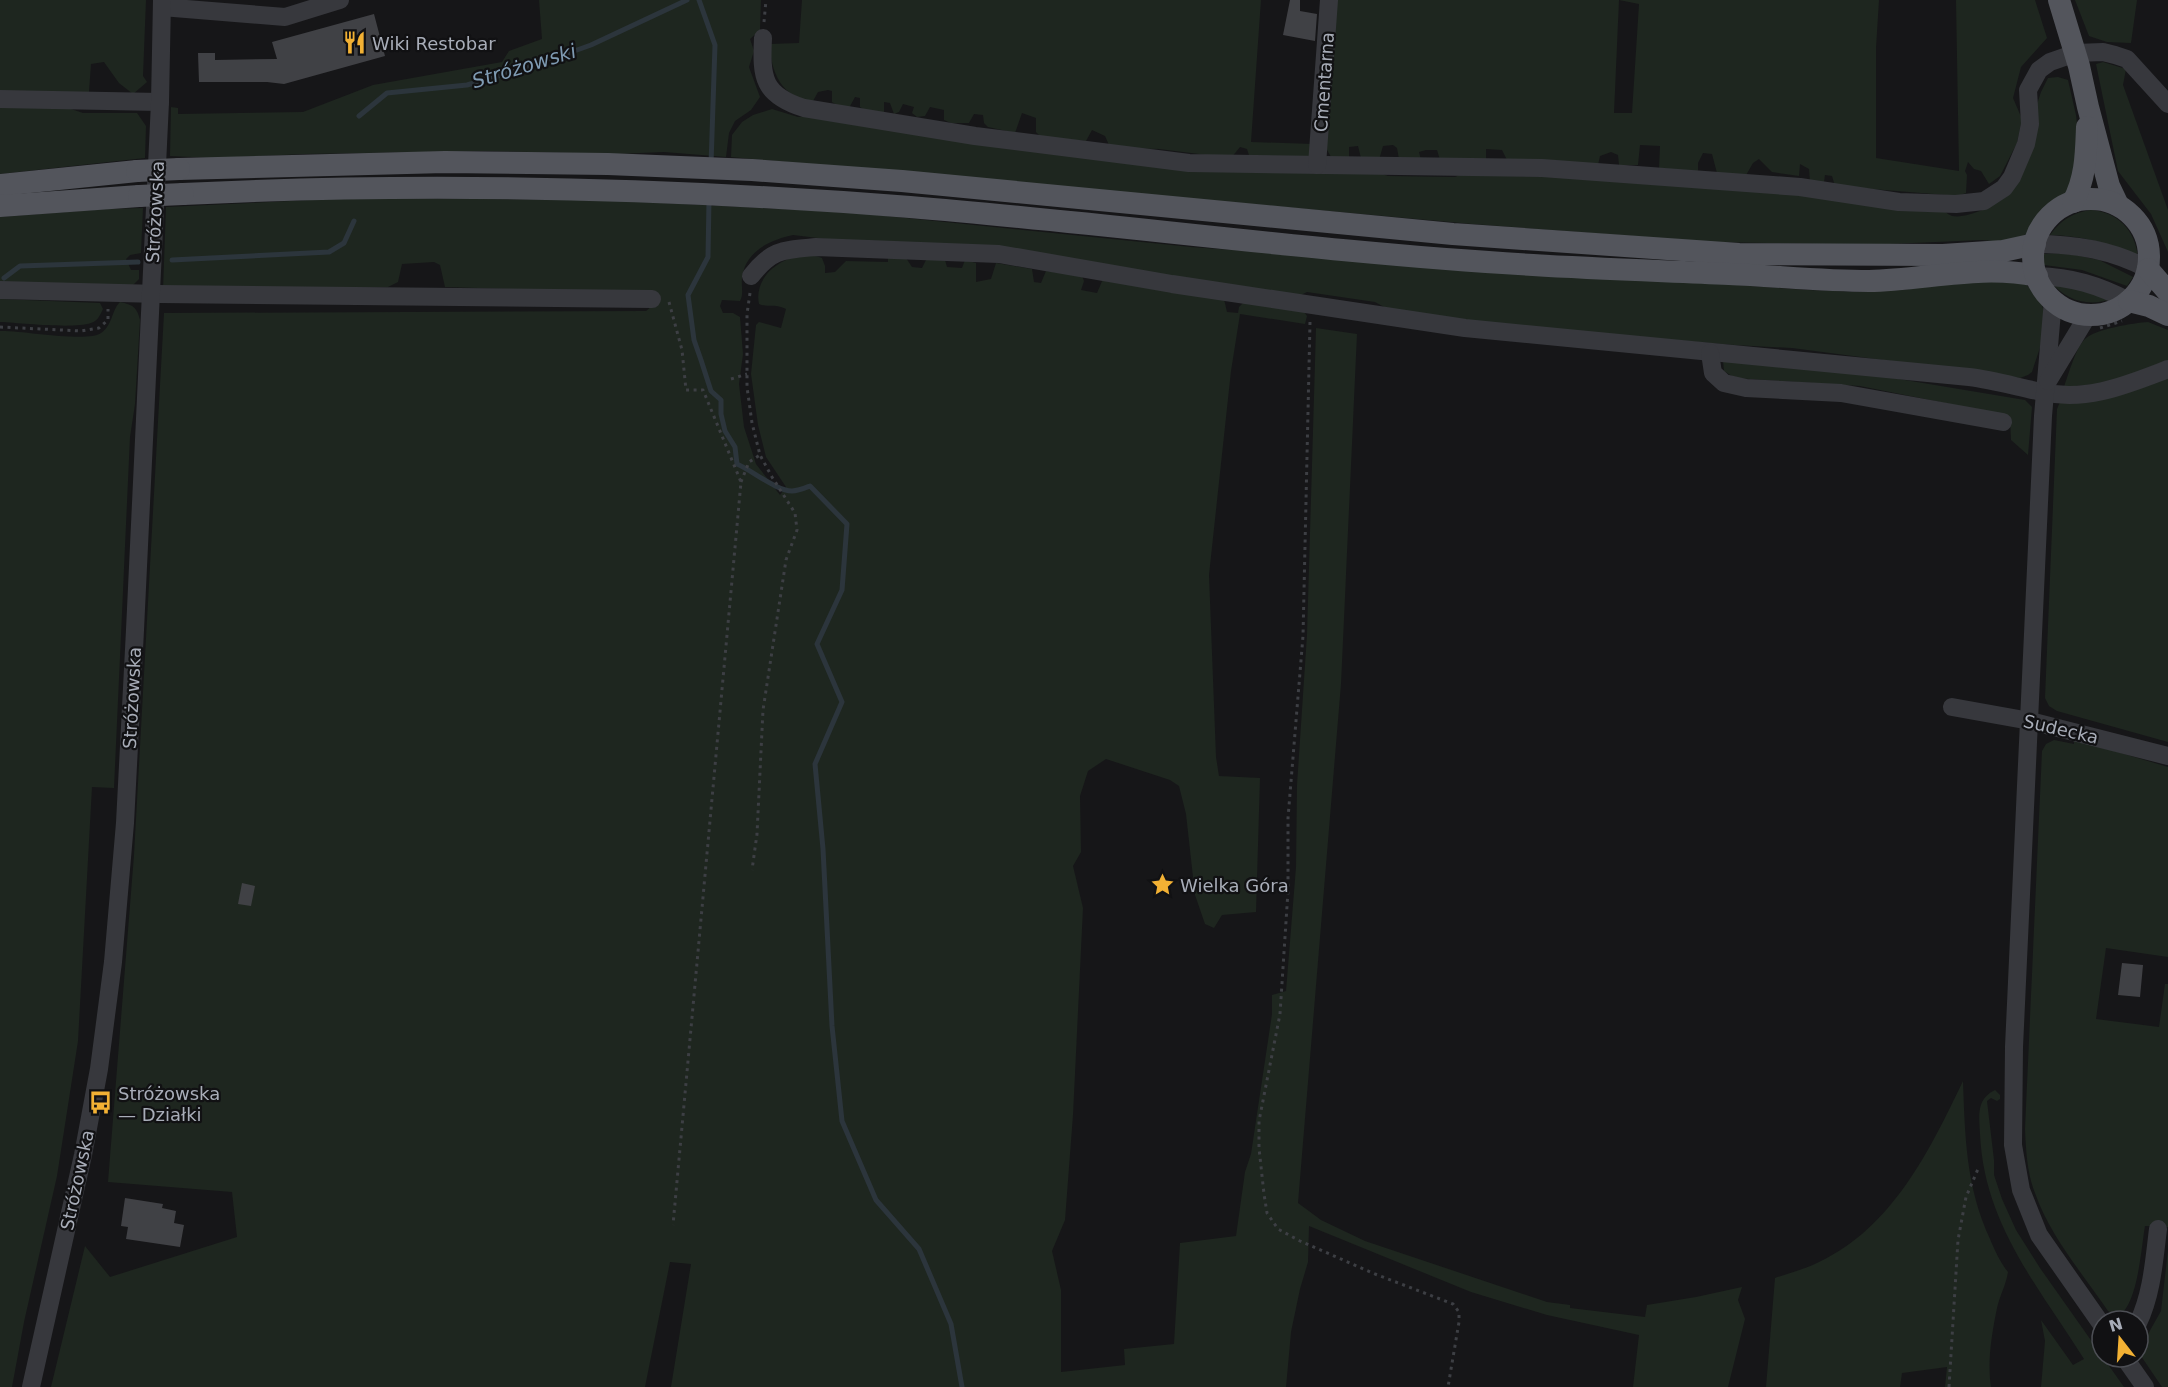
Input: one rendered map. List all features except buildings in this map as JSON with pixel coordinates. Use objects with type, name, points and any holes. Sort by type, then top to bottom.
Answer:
[{"type":"main road","points":[[2059,0],[2076,53],[2109,186],[2118,205]]},
{"type":"main road","points":[[2073,202],[2084,172],[2088,107]]},
{"type":"main road","points":[[0,185],[179,168],[445,162],[663,166],[912,182],[1379,227],[1706,253],[1943,255],[2003,251],[2035,244]]},
{"type":"main road","points":[[0,206],[139,196],[294,189],[421,187],[664,191],[916,207],[1358,251],[1531,265],[1857,280],[2003,271],[2037,276]]},
{"type":"main road","points":[[2128,310],[2148,270],[2148,246],[2144,232],[2130,213],[2118,205],[2096,199],[2073,202],[2060,208],[2048,218],[2040,230],[2033,260],[2037,276],[2045,292],[2053,300],[2092,322],[2107,313],[2128,310],[2149,306],[2168,315]]},
{"type":"main road","points":[[2148,270],[2168,292]]},
{"type":"street","points":[[162,3],[285,17],[340,0]]},
{"type":"street","name":"Cmentarna","points":[[1317,165],[1329,0]]},
{"type":"street","name":"Stróżowska","points":[[31,1387],[83,1155],[99,1070],[113,962],[125,823],[160,102],[162,3]]},
{"type":"street","points":[[763,38],[761,64],[767,85],[783,101],[804,108],[975,136],[1189,163],[1542,168],[1800,187],[1899,202],[1970,204],[1984,201],[1995,195],[2012,177],[2026,144],[2030,124],[2028,90],[2032,80],[2039,70],[2050,62],[2076,53],[2103,52],[2127,59],[2168,104]]},
{"type":"street","points":[[0,99],[160,102]]},
{"type":"street","points":[[2035,244],[2063,244],[2097,249],[2126,258],[2148,270]]},
{"type":"street","points":[[752,276],[761,263],[775,252],[816,247],[999,254],[1172,285],[1465,328],[1969,376],[2076,396],[2116,389],[2168,369]]},
{"type":"street","points":[[2037,276],[2069,278],[2102,286],[2128,310]]},
{"type":"street","points":[[0,290],[652,299]]},
{"type":"street","points":[[2053,300],[2044,389],[2012,1123],[2013,1145],[2021,1190],[2039,1235],[2090,1309]]},
{"type":"street","points":[[2044,389],[2092,322]]},
{"type":"street","points":[[1710,353],[1713,373],[1724,383],[1746,388],[1841,393],[2003,422]]},
{"type":"street","name":"Sudecka","points":[[1952,708],[2030,721],[2168,756]]},
{"type":"street","points":[[2145,1309],[2154,1268],[2158,1229]]},
{"type":"street","points":[[2132,1369],[2145,1387]]},
{"type":"path","points":[[763,38],[766,0]]},
{"type":"path","points":[[752,276],[747,314],[747,387],[752,423],[760,455],[795,513],[797,530],[786,560],[765,699],[757,834],[752,870]]},
{"type":"path","points":[[0,327],[81,331],[99,328],[108,320],[109,292]]},
{"type":"path","points":[[652,299],[669,302],[682,350],[686,390],[703,390],[741,483]]},
{"type":"path","points":[[1311,305],[1306,435],[1303,636],[1288,818],[1288,891],[1280,1014],[1259,1122],[1259,1148],[1264,1194],[1267,1213],[1278,1229],[1375,1274],[1453,1304],[1459,1312],[1459,1322],[1448,1387]]},
{"type":"path","points":[[2092,322],[2128,310]]},
{"type":"path","points":[[731,379],[747,374]]},
{"type":"path","points":[[672,1225],[741,483],[749,462],[760,455]]},
{"type":"path","points":[[1949,1387],[1958,1240],[1966,1197],[1978,1169]]},
{"type":"shaded area","points":[[0,0],[146,0],[143,76],[147,82],[133,94],[119,83],[104,62],[91,64],[89,92],[0,92]]},
{"type":"shaded area","points":[[539,0],[761,0],[760,30],[750,39],[754,51],[749,67],[760,97],[751,110],[735,121],[729,133],[726,157],[664,152],[617,154],[484,151],[213,158],[170,156],[171,107],[178,108],[178,114],[303,112],[373,85],[502,62],[509,51],[542,39]]},
{"type":"shaded area","points":[[802,0],[1261,0],[1251,142],[1313,144],[1309,159],[1249,155],[1247,149],[1240,147],[1231,158],[1159,149],[1119,148],[1109,145],[1105,136],[1092,130],[1086,141],[1041,137],[1036,132],[1036,118],[1022,113],[1015,133],[988,127],[984,123],[983,115],[974,114],[969,123],[951,123],[944,120],[944,110],[930,107],[925,116],[917,117],[912,113],[914,107],[903,104],[899,112],[894,114],[890,103],[884,102],[884,113],[866,111],[860,107],[860,98],[855,97],[849,108],[840,107],[832,102],[832,91],[828,90],[818,92],[813,101],[802,99],[793,95],[780,82],[772,64],[770,44],[799,43]]},
{"type":"shaded area","points":[[1334,0],[1619,0],[1879,0],[1876,48],[1876,158],[1959,171],[1956,0],[2035,0],[2047,38],[2021,67],[2013,98],[2022,119],[2017,143],[2000,176],[1989,184],[1981,171],[1974,169],[1968,162],[1965,171],[1967,175],[1966,193],[1958,196],[1835,186],[1832,176],[1825,175],[1824,182],[1810,182],[1809,169],[1800,164],[1799,176],[1772,172],[1759,159],[1753,163],[1745,177],[1717,173],[1712,154],[1703,153],[1698,163],[1698,172],[1659,168],[1660,146],[1640,145],[1638,165],[1619,165],[1618,155],[1611,152],[1600,156],[1598,165],[1507,160],[1502,150],[1486,149],[1486,159],[1440,160],[1437,150],[1426,150],[1419,152],[1421,160],[1399,159],[1397,148],[1393,145],[1383,146],[1379,160],[1361,158],[1358,146],[1349,147],[1349,157],[1331,157],[1326,148]],"holes":[[[1619,0],[1639,4],[1632,113],[1614,113]]]},
{"type":"shaded area","points":[[2075,0],[2137,0],[2131,43],[2107,42],[2089,36]]},
{"type":"shaded area","points":[[2103,62],[2126,69],[2123,85],[2168,210],[2168,252],[2151,214],[2118,171],[2096,64]]},
{"type":"shaded area","points":[[2058,77],[2068,80],[2076,115],[2079,143],[2077,169],[2066,193],[2042,212],[2028,233],[2012,243],[1982,240],[1867,245],[1712,242],[1472,224],[731,157],[732,135],[742,122],[753,115],[772,109],[798,117],[814,115],[930,133],[1379,173],[1388,176],[1455,177],[1462,174],[1670,181],[1944,211],[1952,216],[1958,216],[1981,210],[2007,196],[2041,92],[2048,78]]},
{"type":"shaded area","points":[[0,107],[68,108],[83,113],[137,113],[146,126],[145,158],[0,174]]},
{"type":"shaded area","points":[[352,198],[600,200],[867,214],[1191,247],[1808,290],[1860,292],[1902,290],[1966,281],[2024,283],[2035,293],[2041,303],[2045,324],[2032,372],[2020,378],[1792,348],[1503,326],[1386,308],[1375,302],[1307,292],[1299,296],[793,235],[775,240],[753,254],[744,269],[740,301],[722,300],[720,306],[723,313],[733,313],[740,317],[743,354],[739,384],[744,427],[756,464],[780,495],[786,487],[766,457],[758,425],[751,374],[756,325],[759,322],[781,328],[786,309],[759,304],[762,282],[768,272],[788,259],[799,256],[822,258],[825,273],[835,272],[846,261],[888,262],[888,258],[906,258],[912,267],[922,268],[926,260],[945,260],[947,267],[962,268],[965,260],[976,263],[976,282],[991,279],[996,263],[1032,269],[1034,282],[1041,283],[1046,271],[1082,276],[1084,281],[1081,290],[1097,293],[1103,279],[1224,299],[1227,312],[1238,313],[1239,307],[1245,301],[1302,309],[1307,316],[1305,324],[1240,314],[1231,371],[1209,575],[1216,757],[1219,776],[1260,778],[1256,912],[1222,915],[1214,928],[1205,924],[1195,895],[1186,814],[1179,786],[1170,780],[1106,759],[1088,771],[1080,796],[1081,852],[1073,866],[1083,908],[1073,1115],[1065,1220],[1052,1251],[1061,1290],[1061,1372],[1125,1365],[1124,1349],[1174,1344],[1180,1243],[1236,1236],[1272,1014],[1272,995],[1286,991],[1296,867],[1297,785],[1307,635],[1316,328],[1357,334],[1341,684],[1298,1203],[1321,1220],[1365,1241],[1547,1302],[1570,1305],[1570,1308],[1645,1317],[1647,1305],[1742,1287],[1738,1300],[1745,1319],[1728,1387],[1633,1387],[1639,1335],[1547,1315],[1471,1292],[1309,1226],[1308,1262],[1291,1332],[1286,1387],[671,1387],[691,1264],[670,1262],[645,1387],[51,1387],[85,1246],[110,1277],[237,1237],[232,1192],[108,1182],[134,855],[164,313],[646,311],[652,306],[537,290],[445,287],[440,265],[434,262],[402,264],[398,282],[388,287],[163,290],[166,207]]},
{"type":"shaded area","points":[[143,208],[141,253],[130,255],[126,259],[131,270],[139,270],[139,279],[131,287],[0,284],[0,217]]},
{"type":"shaded area","points":[[2091,210],[2109,215],[2124,225],[2134,239],[2138,258],[2095,241],[2050,235],[2068,218]]},
{"type":"shaded area","points":[[2066,253],[2099,260],[2133,277],[2127,286],[2082,270],[2044,265],[2044,254]]},
{"type":"shaded area","points":[[2050,281],[2112,299],[2086,302],[2070,298]]},
{"type":"shaded area","points":[[0,299],[100,303],[103,309],[95,321],[83,325],[60,326],[0,322]]},
{"type":"shaded area","points":[[120,302],[134,307],[140,320],[135,404],[130,437],[114,788],[92,787],[78,1041],[57,1176],[24,1322],[12,1387],[0,1387],[0,331],[94,336],[105,330]]},
{"type":"shaded area","points":[[2148,322],[2168,330],[2168,363],[2119,382],[2064,387],[2075,355],[2090,335],[2106,329]]},
{"type":"shaded area","points":[[1723,361],[1833,368],[2025,400],[2032,407],[2028,455],[2011,440],[2010,416],[1860,386],[1735,378],[1724,371]]},
{"type":"shaded area","points":[[2168,376],[2168,742],[2057,711],[2049,706],[2045,698],[2057,409],[2060,402]]},
{"type":"shaded area","points":[[2074,739],[2168,767],[2168,957],[2106,948],[2096,1019],[2159,1027],[2165,984],[2168,984],[2168,1227],[2145,1226],[2134,1290],[2125,1309],[2107,1309],[2067,1254],[2041,1209],[2032,1185],[2026,1145],[2042,751],[2046,744],[2054,740],[2074,744]]},
{"type":"shaded area","points":[[1963,1081],[1966,1142],[1971,1181],[1982,1220],[2008,1272],[1997,1308],[1992,1337],[1991,1387],[1945,1387],[1947,1367],[1902,1373],[1900,1387],[1766,1387],[1775,1278],[1814,1264],[1845,1247],[1868,1229],[1906,1185],[1937,1134]]},
{"type":"shaded area","points":[[1995,1090],[2000,1095],[1997,1101],[1991,1098],[1987,1101],[1994,1175],[2016,1230],[2090,1339],[2090,1369],[2111,1369],[2124,1387],[2041,1387],[2045,1341],[2041,1320],[2073,1365],[2084,1359],[2016,1253],[1991,1197],[1984,1167],[1979,1115],[1984,1098]]},
{"type":"shaded area","points":[[2168,1250],[2168,1387],[2162,1387],[2150,1369],[2150,1330],[2161,1311]]},
{"type":"waterway","name":"Stróżowski","points":[[359,116],[387,93],[467,85],[538,64],[591,45],[687,0]]},
{"type":"waterway","points":[[699,0],[715,45],[711,164]]},
{"type":"waterway","points":[[709,200],[708,257],[688,295],[694,340],[711,391],[721,400],[725,431],[735,447],[737,464],[786,490],[792,491],[810,486],[847,524],[842,590],[817,644],[842,702],[815,764],[823,849],[832,1026],[842,1121],[876,1200],[919,1249],[951,1324],[962,1387]]},
{"type":"waterway","name":"Stróżowski","points":[[172,260],[329,252],[344,243],[354,221]]},
{"type":"waterway","name":"Stróżowski","points":[[4,278],[20,266],[138,262]]},
{"type":"place","name":"Wiki Restobar","points":[[354,43]]},
{"type":"place","name":"Wielka Góra","points":[[1162,885]]},
{"type":"place","name":"Stróżowska — Działki","points":[[100,1103]]}]
